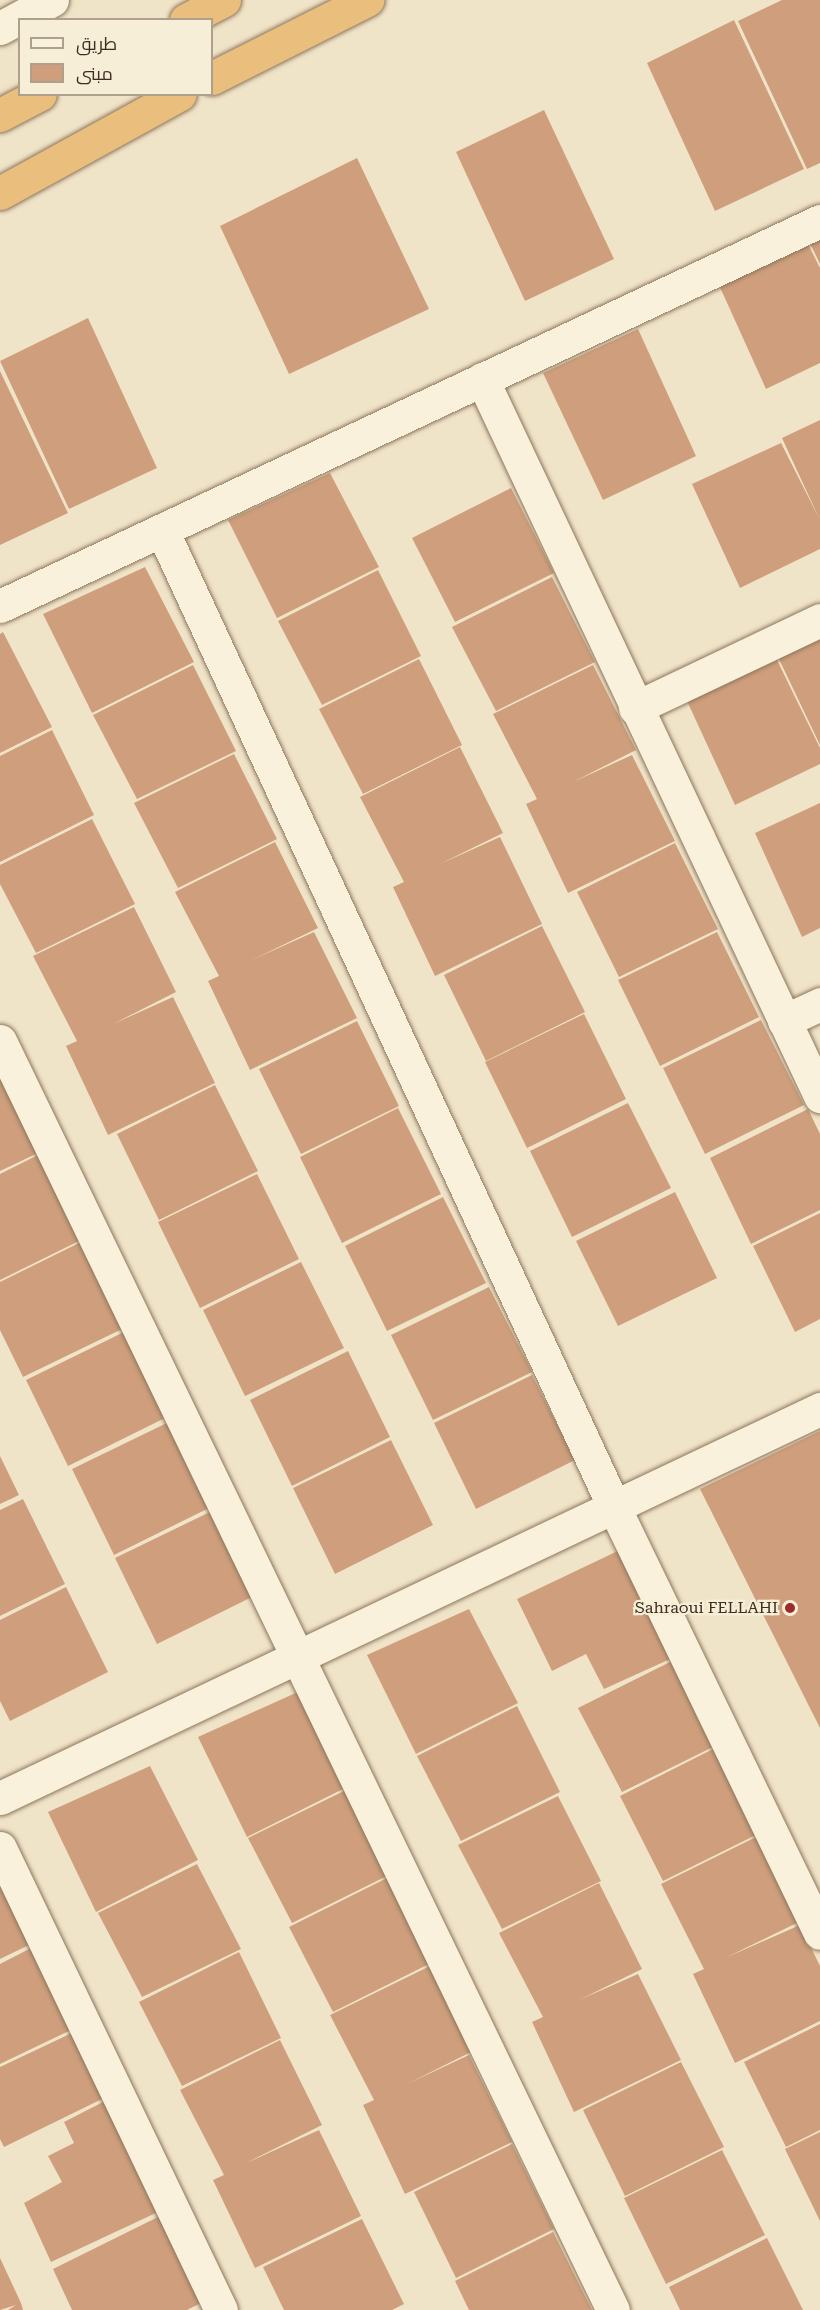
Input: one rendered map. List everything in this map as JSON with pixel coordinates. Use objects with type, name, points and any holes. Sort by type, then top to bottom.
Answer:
[{"type":"highway","points":[[190,18],[224,0]]},
{"type":"highway","points":[[213,77],[367,0]]},
{"type":"highway","points":[[0,115],[36,96]]},
{"type":"highway","points":[[0,193],[176,96]]},
{"type":"street","points":[[19,18],[52,0]]},
{"type":"street","points":[[0,28],[18,18]]},
{"type":"street","points":[[0,606],[820,221]]},
{"type":"street","points":[[482,379],[635,708],[820,1096]]},
{"type":"street","points":[[162,530],[614,1507],[820,1934]]},
{"type":"street","points":[[635,708],[820,620]]},
{"type":"street","points":[[784,1021],[820,1004]]},
{"type":"street","points":[[0,1041],[613,2310]]},
{"type":"street","points":[[0,1798],[820,1409]]},
{"type":"street","points":[[0,1848],[221,2310]]},
{"type":"building","points":[[782,0],[820,0],[820,163],[807,169],[738,21]]},
{"type":"building","points":[[734,20],[804,169],[715,211],[647,63]]},
{"type":"building","points":[[544,110],[614,259],[525,301],[456,152]]},
{"type":"building","points":[[357,158],[429,309],[289,374],[220,226]]},
{"type":"building","points":[[820,236],[820,264],[809,241]]},
{"type":"building","points":[[808,244],[820,268],[820,363],[766,389],[719,285]]},
{"type":"building","points":[[88,318],[157,468],[69,509],[0,361]]},
{"type":"building","points":[[638,329],[696,456],[603,500],[543,373]]},
{"type":"building","points":[[0,371],[68,513],[0,545]]},
{"type":"building","points":[[820,420],[820,549],[740,588],[692,484],[781,443],[819,518],[782,438]]},
{"type":"building","points":[[330,473],[379,567],[277,618],[228,520]]},
{"type":"building","points":[[511,488],[554,573],[455,622],[412,538]]},
{"type":"building","points":[[145,567],[194,662],[92,713],[43,614]]},
{"type":"building","points":[[378,570],[421,656],[322,705],[278,621]]},
{"type":"building","points":[[552,577],[595,662],[496,711],[452,627]]},
{"type":"building","points":[[3,632],[52,727],[0,753],[0,634]]},
{"type":"building","points":[[820,638],[820,745],[778,657]]},
{"type":"building","points":[[419,659],[462,745],[363,794],[319,709]]},
{"type":"building","points":[[777,660],[820,748],[820,764],[735,805],[687,701]]},
{"type":"building","points":[[193,665],[236,751],[137,799],[93,715]]},
{"type":"building","points":[[593,665],[636,750],[573,782],[632,755],[675,841],[568,893],[526,804],[537,799],[493,714]]},
{"type":"building","points":[[52,730],[94,815],[0,862],[0,756]]},
{"type":"building","points":[[460,747],[503,833],[440,864],[500,837],[542,924],[435,976],[393,887],[404,882],[360,797]]},
{"type":"building","points":[[234,754],[277,839],[178,888],[134,803]]},
{"type":"building","points":[[820,803],[820,928],[802,937],[755,833]]},
{"type":"building","points":[[92,819],[135,904],[36,953],[0,884],[0,865]]},
{"type":"building","points":[[275,842],[318,928],[252,960],[314,932],[357,1018],[250,1070],[208,981],[219,976],[175,892]]},
{"type":"building","points":[[675,843],[718,929],[619,977],[577,892]]},
{"type":"building","points":[[134,907],[176,992],[113,1024],[173,997],[215,1083],[108,1135],[66,1046],[77,1041],[33,956]]},
{"type":"building","points":[[542,926],[585,1012],[486,1061],[444,975]]},
{"type":"building","points":[[717,932],[759,1017],[660,1066],[618,980]]},
{"type":"building","points":[[584,1014],[626,1099],[527,1148],[485,1062]]},
{"type":"building","points":[[761,1020],[804,1105],[705,1154],[663,1068]]},
{"type":"building","points":[[357,1021],[399,1106],[301,1154],[259,1069]]},
{"type":"building","points":[[0,1076],[38,1153],[0,1171]]},
{"type":"building","points":[[215,1085],[258,1171],[159,1220],[117,1134]]},
{"type":"building","points":[[628,1103],[671,1188],[572,1237],[530,1151]]},
{"type":"building","points":[[398,1108],[441,1194],[342,1243],[300,1157]]},
{"type":"building","points":[[808,1109],[820,1134],[820,1210],[751,1244],[710,1158]]},
{"type":"building","points":[[38,1155],[81,1240],[0,1280],[0,1174]]},
{"type":"building","points":[[257,1174],[299,1259],[200,1308],[158,1222]]},
{"type":"building","points":[[675,1192],[717,1278],[618,1326],[576,1241]]},
{"type":"building","points":[[443,1197],[486,1283],[387,1331],[345,1246]]},
{"type":"building","points":[[820,1213],[820,1319],[795,1332],[753,1246]]},
{"type":"building","points":[[79,1243],[122,1329],[23,1377],[0,1330],[0,1282]]},
{"type":"building","points":[[301,1262],[344,1348],[245,1396],[203,1310]]},
{"type":"building","points":[[489,1287],[532,1372],[433,1420],[391,1335]]},
{"type":"building","points":[[124,1332],[167,1417],[68,1466],[26,1380]]},
{"type":"building","points":[[348,1351],[390,1437],[292,1486],[250,1400]]},
{"type":"building","points":[[532,1375],[575,1460],[476,1509],[434,1423]]},
{"type":"building","points":[[171,1421],[213,1506],[114,1555],[72,1469]]},
{"type":"building","name":"Sahraoui FELLAHI","points":[[820,1431],[820,1728],[700,1489]]},
{"type":"building","points":[[391,1440],[433,1525],[335,1574],[293,1488]]},
{"type":"building","points":[[0,1456],[19,1495],[0,1504]]},
{"type":"building","points":[[23,1499],[65,1584],[0,1616],[0,1510]]},
{"type":"building","points":[[214,1510],[256,1595],[157,1644],[115,1558]]},
{"type":"building","points":[[624,1548],[679,1655],[604,1689],[586,1654],[552,1671],[517,1599]]},
{"type":"building","points":[[66,1587],[108,1672],[10,1721],[0,1701],[0,1620]]},
{"type":"building","points":[[469,1609],[518,1703],[416,1754],[367,1655]]},
{"type":"building","points":[[678,1658],[721,1743],[622,1792],[578,1708]]},
{"type":"building","points":[[300,1691],[349,1786],[247,1837],[198,1737]]},
{"type":"building","points":[[517,1706],[560,1792],[461,1841],[417,1756]]},
{"type":"building","points":[[719,1746],[762,1832],[663,1881],[620,1796]]},
{"type":"building","points":[[150,1766],[198,1860],[96,1912],[48,1812]]},
{"type":"building","points":[[348,1789],[391,1874],[292,1923],[248,1838]]},
{"type":"building","points":[[558,1796],[601,1881],[502,1929],[458,1845]]},
{"type":"building","points":[[760,1835],[803,1920],[725,1958],[800,1925],[820,1966],[820,2021],[735,2063],[693,1974],[704,1969],[661,1884]]},
{"type":"building","points":[[197,1864],[241,1949],[142,1997],[98,1913]]},
{"type":"building","points":[[389,1877],[431,1963],[333,2012],[289,1927]]},
{"type":"building","points":[[0,1881],[31,1944],[0,1959]]},
{"type":"building","points":[[599,1883],[642,1969],[579,2000],[638,1974],[681,2060],[574,2112],[532,2022],[543,2017],[499,1933]]},
{"type":"building","points":[[33,1947],[73,2029],[0,2064],[0,1964]]},
{"type":"building","points":[[239,1952],[281,2038],[182,2086],[139,2002]]},
{"type":"building","points":[[430,1966],[473,2051],[407,2084],[469,2055],[512,2142],[405,2194],[363,2105],[374,2100],[330,2015]]},
{"type":"building","points":[[820,2024],[820,2130],[786,2147],[744,2062]]},
{"type":"building","points":[[74,2032],[104,2098],[4,2147],[0,2139],[0,2067]]},
{"type":"building","points":[[280,2040],[322,2125],[246,2163],[319,2130],[361,2216],[255,2268],[213,2180],[224,2175],[180,2090]]},
{"type":"building","points":[[681,2062],[724,2147],[625,2196],[583,2110]]},
{"type":"building","points":[[105,2101],[158,2212],[51,2262],[24,2203],[62,2182],[48,2156],[74,2143],[64,2122]]},
{"type":"building","points":[[820,2132],[820,2221],[785,2149]]},
{"type":"building","points":[[512,2144],[554,2229],[456,2278],[414,2192]]},
{"type":"building","points":[[722,2150],[765,2235],[666,2284],[624,2198]]},
{"type":"building","points":[[160,2216],[201,2303],[187,2310],[72,2310],[53,2269]]},
{"type":"building","points":[[362,2219],[404,2304],[392,2310],[284,2310],[263,2267]]},
{"type":"building","points":[[553,2232],[592,2310],[469,2310],[455,2281]]},
{"type":"building","points":[[767,2238],[803,2310],[680,2310],[669,2287]]},
{"type":"building","points":[[0,2258],[23,2310],[8,2310],[16,2305],[0,2310]]},
{"type":"place","name":"Sahraoui FELLAHI","points":[[790,1608]]}]
